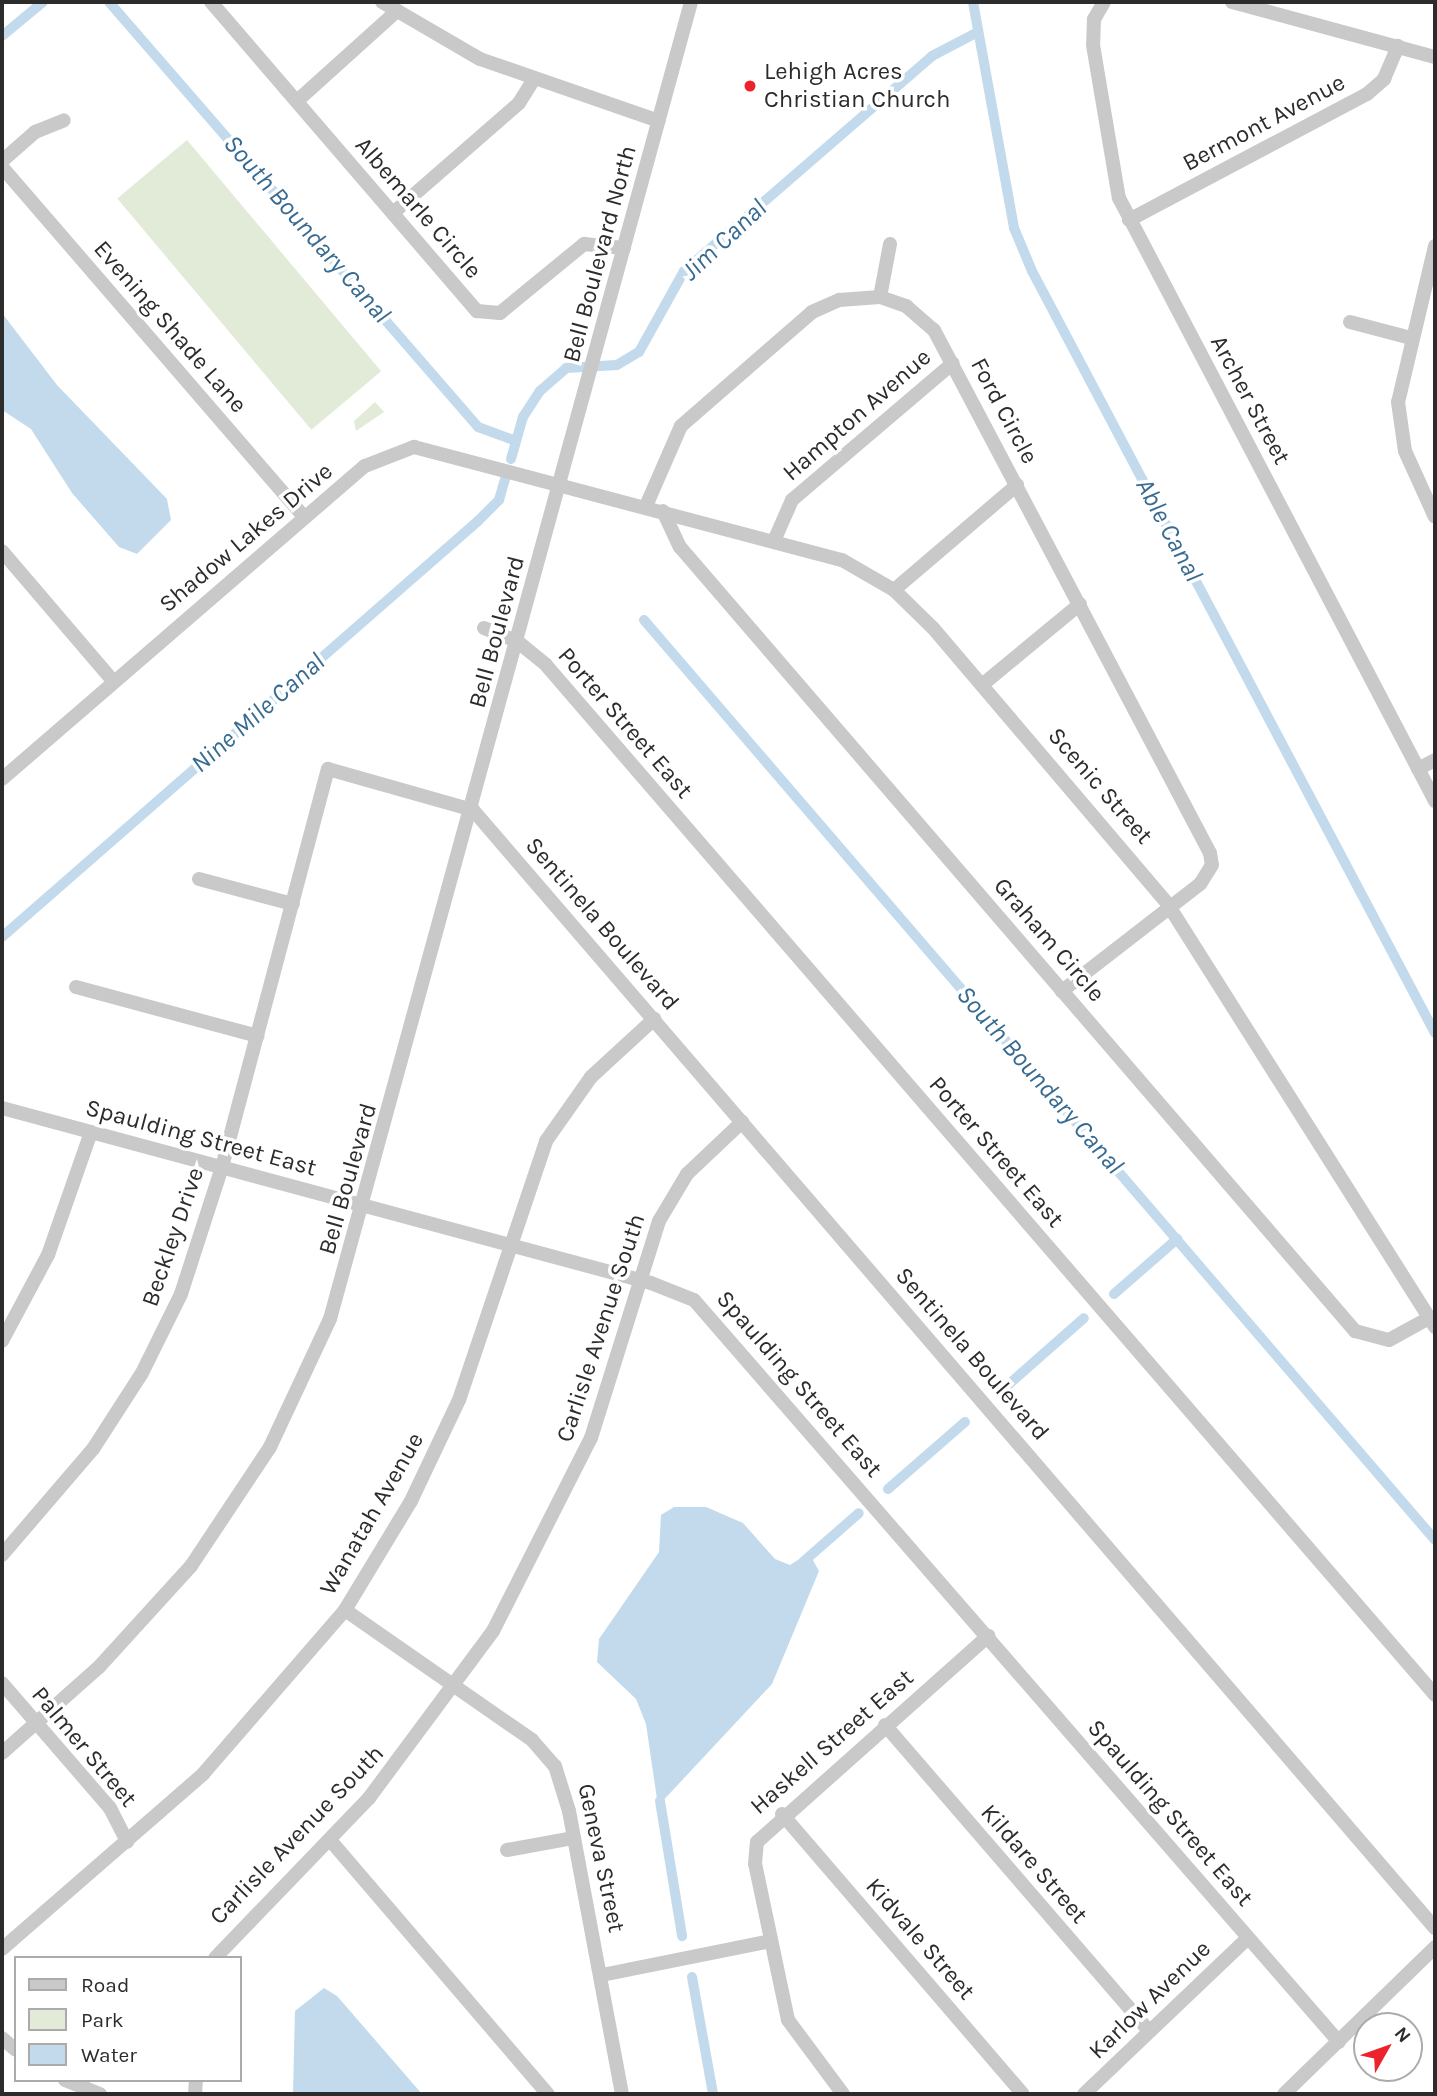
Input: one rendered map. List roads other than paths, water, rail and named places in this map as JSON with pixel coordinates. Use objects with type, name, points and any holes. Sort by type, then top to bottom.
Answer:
[{"type":"street","name":"Albemarle Circle","points":[[211,2],[477,311],[489,316],[584,244],[624,248]]},
{"type":"street","points":[[383,2],[532,82],[659,121]]},
{"type":"street","name":"Bell Boulevard North","points":[[552,519],[691,2]]},
{"type":"street","name":"Archer Street","points":[[1104,2],[1094,19],[1093,45],[1116,186],[1129,220],[1435,801]]},
{"type":"street","points":[[1232,2],[1435,57]]},
{"type":"street","points":[[297,101],[397,11]]},
{"type":"street","name":"Bermont Avenue","points":[[1129,220],[1367,94],[1384,79],[1398,46]]},
{"type":"street","points":[[393,213],[519,103],[532,82]]},
{"type":"street","points":[[2,161],[35,132],[64,121]]},
{"type":"street","name":"Evening Shade Lane","points":[[2,167],[304,517]]},
{"type":"street","points":[[646,506],[666,450],[699,407],[812,312],[839,300],[880,297],[890,244]]},
{"type":"street","points":[[1435,246],[1399,389],[1400,429],[1435,517]]},
{"type":"street","name":"Ford Circle","points":[[880,297],[926,321],[953,363],[1210,853],[1211,867],[1199,884],[1167,903]]},
{"type":"street","points":[[1350,322],[1411,338]]},
{"type":"street","name":"Hampton Avenue","points":[[774,541],[792,500],[953,363]]},
{"type":"street","name":"Shadow Lakes Drive","points":[[2,779],[365,466],[414,447],[562,482]]},
{"type":"street","name":"Scenic Street","points":[[562,482],[842,560],[894,590],[982,685],[1167,903],[1432,1323]]},
{"type":"street","points":[[894,590],[1017,485]]},
{"type":"street","name":"Graham Circle","points":[[663,511],[680,547],[1355,1331],[1389,1340],[1432,1323]]},
{"type":"street","name":"Bell Boulevard","points":[[2,1753],[36,1724],[166,1597],[251,1480],[316,1355],[366,1205],[552,519]]},
{"type":"street","points":[[2,551],[114,682]]},
{"type":"street","points":[[982,685],[1080,604]]},
{"type":"street","name":"Porter Street East","points":[[484,628],[518,642],[555,675],[1435,1695]]},
{"type":"street","points":[[1418,769],[1435,760]]},
{"type":"street","name":"Beckley Drive","points":[[2,1555],[65,1486],[142,1373],[198,1249],[328,769],[473,810]]},
{"type":"street","name":"Sentinela Boulevard","points":[[473,810],[1435,1928]]},
{"type":"street","points":[[199,879],[293,904]]},
{"type":"street","points":[[1062,990],[1167,903]]},
{"type":"street","points":[[76,987],[257,1036]]},
{"type":"street","name":"Wanatah Avenue","points":[[2,1949],[127,1843],[253,1722],[345,1610],[440,1443],[476,1357],[540,1152],[559,1118],[591,1077],[654,1019]]},
{"type":"street","name":"Spaulding Street East","points":[[2,1108],[641,1280],[694,1300],[711,1315],[1339,2042]]},
{"type":"street","name":"Carlisle Avenue South","points":[[216,1956],[235,1930],[330,1840],[456,1688],[514,1596],[573,1481],[641,1280],[678,1186],[742,1122]]},
{"type":"street","points":[[2,1341],[48,1255],[91,1132]]},
{"type":"street","name":"Geneva Street","points":[[345,1610],[549,1757],[564,1786],[602,1975],[622,2094]]},
{"type":"street","name":"Haskell Street East","points":[[843,2094],[792,2030],[754,1853],[762,1832],[988,1636]]},
{"type":"street","name":"Palmer Street","points":[[2,1684],[110,1808],[127,1843]]},
{"type":"street","name":"Kildare Street","points":[[885,1725],[1149,2031]]},
{"type":"street","name":"Kidvale Street","points":[[782,1814],[1023,2094]]},
{"type":"street","points":[[507,1850],[574,1838]]},
{"type":"street","points":[[330,1840],[548,2094]]},
{"type":"street","name":"Karlow Avenue","points":[[1084,2094],[1248,1938]]},
{"type":"street","points":[[602,1975],[771,1941]]},
{"type":"street","points":[[1284,2094],[1435,1947]]},
{"type":"street","points":[[70,2082],[100,2094]]},
{"type":"water","points":[[2,313],[57,385],[167,499],[171,520],[137,554],[119,547],[72,493],[31,429],[2,410]]},
{"type":"water","points":[[674,1507],[706,1507],[743,1523],[775,1559],[790,1565],[809,1553],[819,1571],[772,1684],[658,1806],[646,1724],[636,1699],[597,1662],[599,1639],[659,1552],[661,1515]]},
{"type":"water","points":[[324,1988],[337,1996],[422,2094],[293,2094],[295,2011]]},
{"type":"waterway","points":[[2,36],[43,2]]},
{"type":"waterway","name":"South Boundary Canal","points":[[109,2],[478,427],[516,441]]},
{"type":"waterway","name":"Able Canal","points":[[973,2],[1014,228],[1032,271],[1435,1033]]},
{"type":"waterway","name":"Jim Canal","points":[[511,459],[523,417],[540,391],[566,368],[617,365],[639,352],[684,271],[932,56],[978,32]]},
{"type":"waterway","name":"Nine Mile Canal","points":[[2,937],[478,521],[499,500],[506,475]]},
{"type":"waterway","name":"South Boundary Canal","points":[[644,620],[1435,1540]]},
{"type":"waterway","points":[[1114,1294],[1177,1239]]},
{"type":"waterway","points":[[1008,1385],[1084,1318]]},
{"type":"waterway","points":[[888,1489],[965,1422]]},
{"type":"waterway","points":[[803,1562],[859,1513]]},
{"type":"waterway","points":[[660,1801],[682,1936]]},
{"type":"waterway","points":[[692,1977],[713,2094]]},
{"type":"place","name":"Lehigh Acres Christian Church","points":[[750,86]]}]
